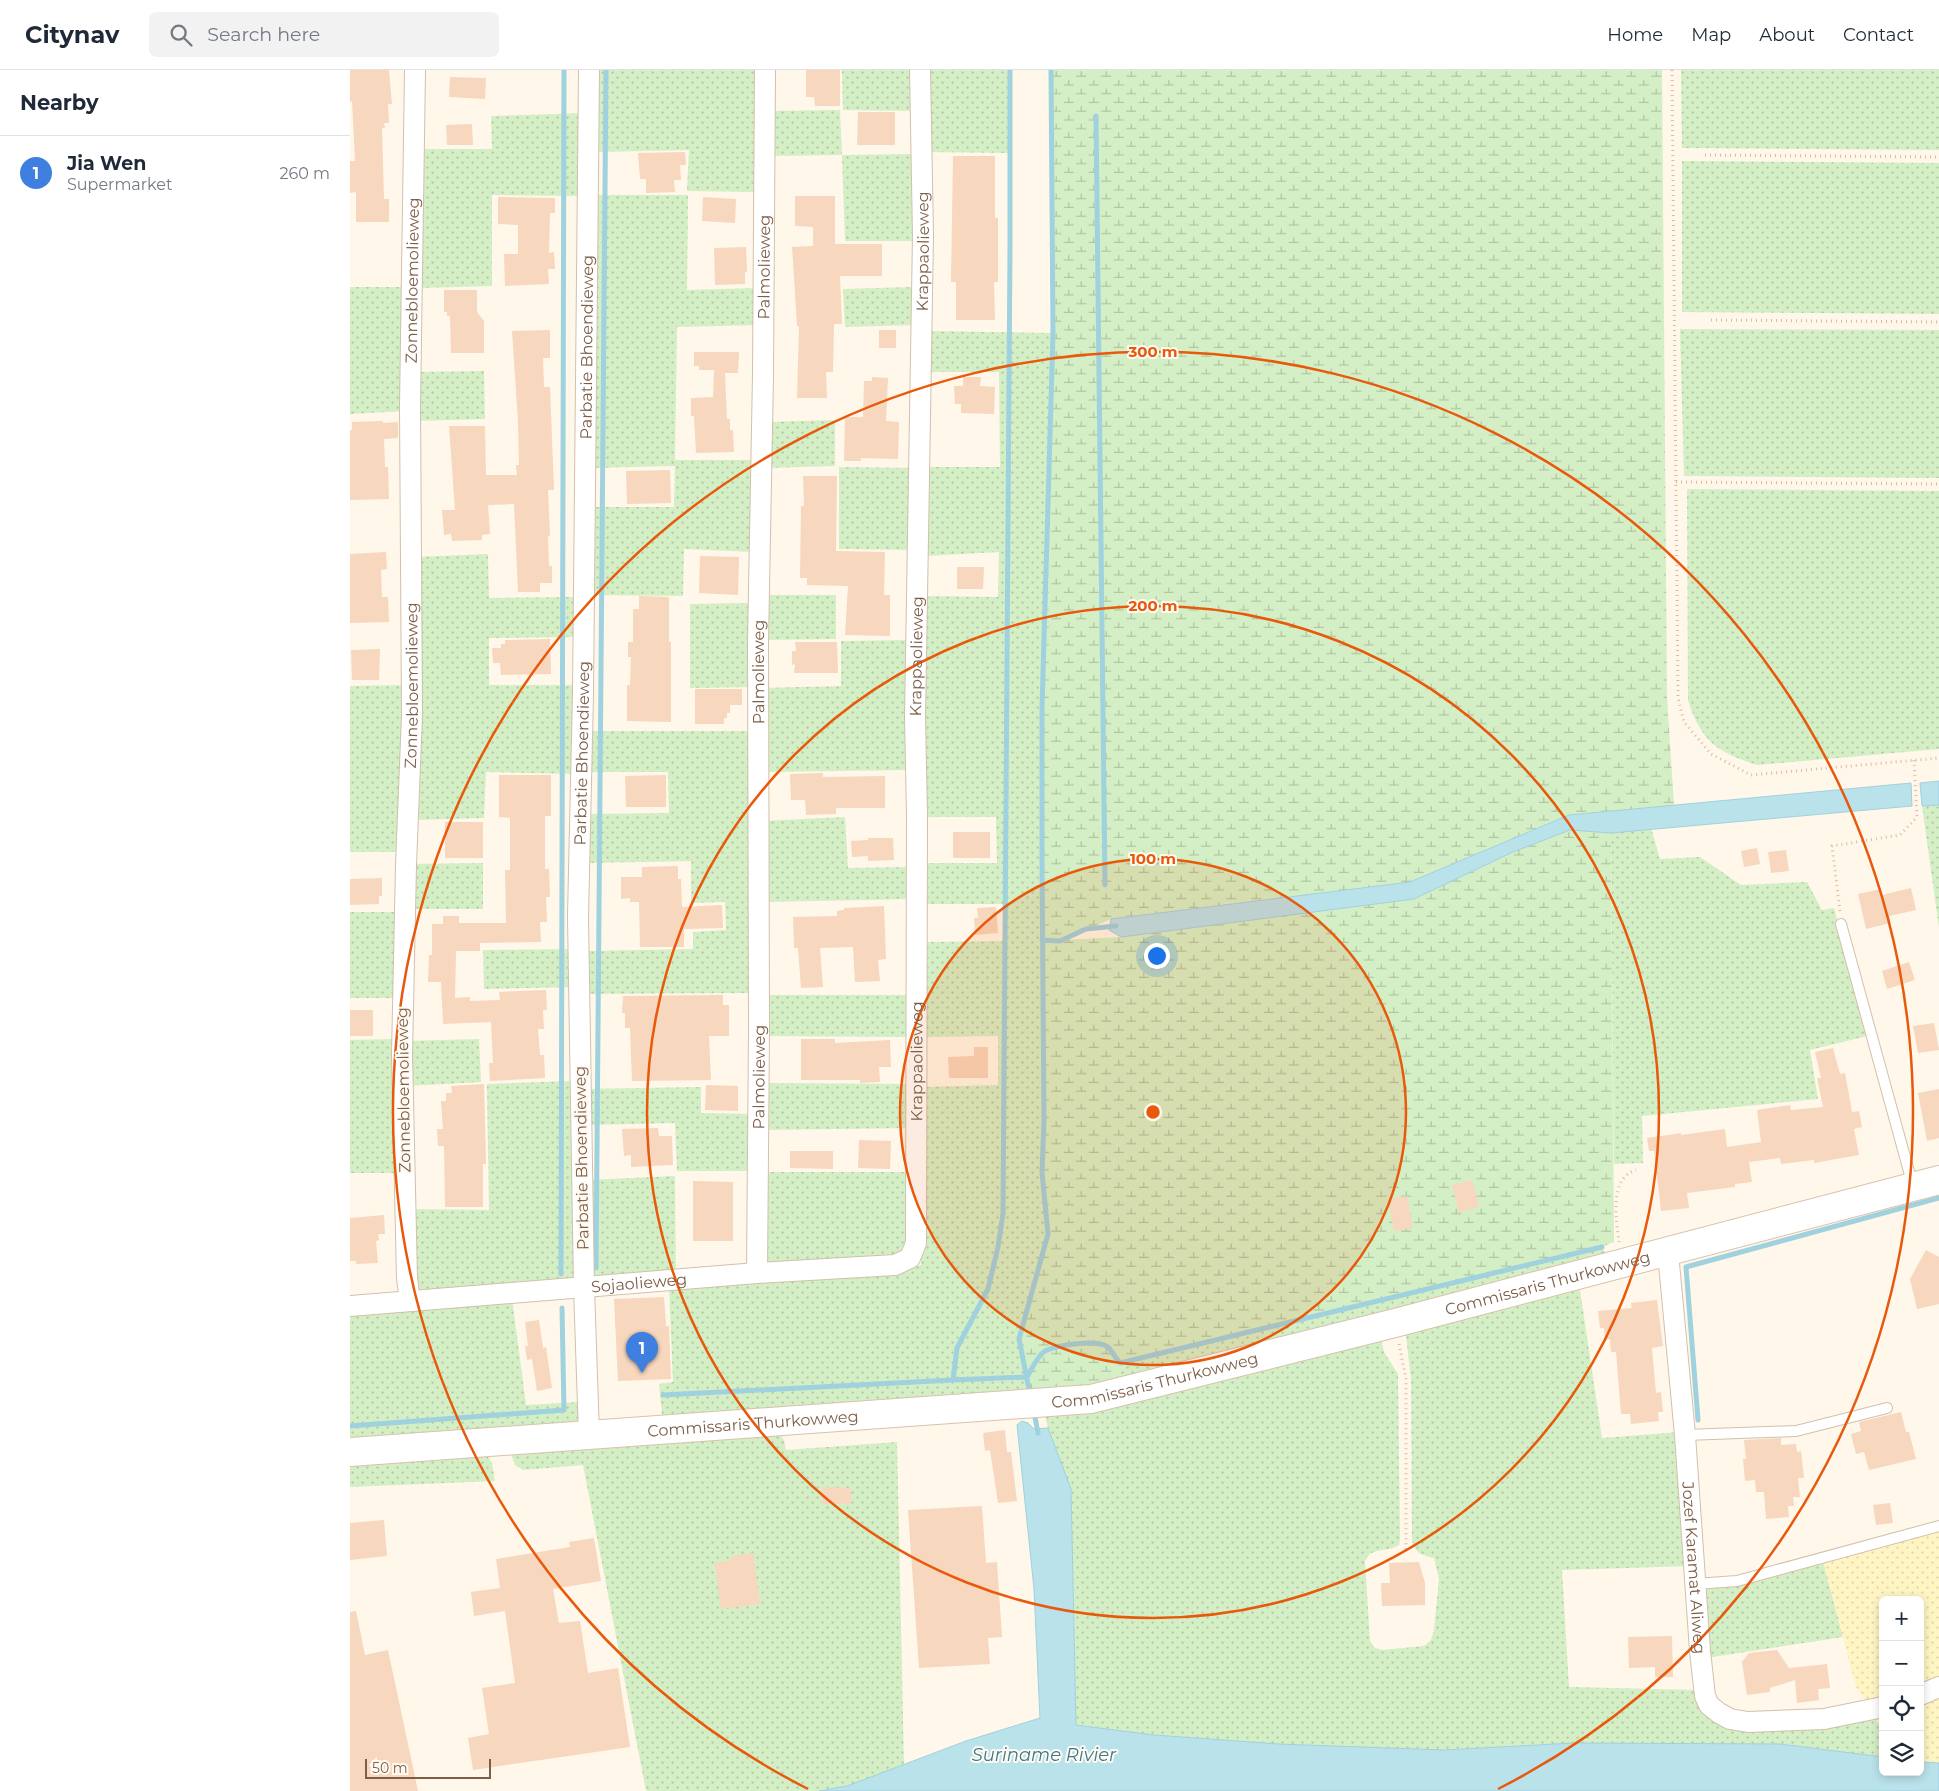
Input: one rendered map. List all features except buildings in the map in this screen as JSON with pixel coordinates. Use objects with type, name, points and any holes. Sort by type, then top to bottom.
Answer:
[{"type":"main road","name":"Commissaris Thurkowweg","points":[[350,1452],[1091,1399],[1668,1253],[1939,1180]]},
{"type":"street","name":"Zonnebloemolieweg","points":[[410,1301],[407,1278],[402,1054],[412,715],[410,406],[414,70]]},
{"type":"street","name":"Parbatie Bhoendieweg","points":[[589,70],[584,693],[578,917],[584,1288],[589,1435]]},
{"type":"street","name":"Palmolieweg","points":[[756,1273],[759,1030],[758,662],[763,375],[765,70]]},
{"type":"street","name":"Krappaolieweg","points":[[916,1243],[917,816],[915,717],[923,235],[920,70]]},
{"type":"street","name":"Sojaolieweg","points":[[350,1306],[756,1273],[895,1265],[910,1258],[916,1243]]},
{"type":"street","name":"Jozef Karamat Aliweg","points":[[1668,1253],[1685,1435],[1705,1696],[1709,1704],[1719,1713],[1730,1719],[1748,1722],[1824,1719],[1879,1708]]},
{"type":"street","points":[[1924,1693],[1939,1687]]},
{"type":"lane","points":[[1841,924],[1913,1187]]},
{"type":"lane","points":[[1685,1435],[1796,1431],[1887,1408]]},
{"type":"lane","points":[[1695,1584],[1737,1581],[1939,1526]]},
{"type":"path","points":[[1672,70],[1678,698],[1684,722],[1712,754],[1751,775],[1939,758]]},
{"type":"path","points":[[1705,155],[1939,156]]},
{"type":"path","points":[[1711,320],[1939,322]]},
{"type":"path","points":[[1676,482],[1939,484]]},
{"type":"path","points":[[1841,924],[1832,846],[1900,836],[1917,817],[1914,760]]},
{"type":"path","points":[[1622,1264],[1617,1222],[1619,1187],[1621,1179],[1627,1173],[1636,1170]]},
{"type":"path","points":[[1395,1323],[1406,1379],[1406,1553]]},
{"type":"green space","points":[[596,70],[762,70],[761,192],[687,191],[689,150],[596,152]]},
{"type":"green space","points":[[842,70],[914,70],[914,111],[843,110]]},
{"type":"green space","points":[[926,70],[1010,70],[1010,153],[927,152]]},
{"type":"green space","points":[[1051,70],[1662,70],[1667,697],[1674,805],[1569,815],[1410,882],[1111,919],[1062,940],[1121,937],[1414,899],[1513,852],[1570,830],[1611,833],[1614,1242],[1602,1247],[1120,1363],[1113,1388],[1030,1395],[1019,1339],[1048,1234],[1042,1172],[1042,708],[1053,333]]},
{"type":"green space","points":[[1681,70],[1939,70],[1939,150],[1682,148]]},
{"type":"green space","points":[[840,110],[842,155],[769,156],[769,111]]},
{"type":"green space","points":[[584,113],[582,196],[492,195],[492,286],[417,288],[419,149],[492,149],[491,116]]},
{"type":"green space","points":[[916,154],[916,241],[845,241],[842,155]]},
{"type":"green space","points":[[1682,161],[1939,163],[1939,314],[1682,312]]},
{"type":"green space","points":[[593,195],[688,195],[687,290],[757,288],[758,325],[677,327],[675,460],[757,460],[756,552],[684,549],[683,596],[590,595],[591,507],[674,507],[675,466],[590,468]]},
{"type":"green space","points":[[350,287],[405,287],[405,411],[350,414]]},
{"type":"green space","points":[[914,287],[914,325],[845,327],[843,289]]},
{"type":"green space","points":[[1680,329],[1939,330],[1939,478],[1684,476]]},
{"type":"green space","points":[[926,331],[1053,333],[1042,708],[1044,1121],[1042,1172],[1048,1234],[1019,1339],[1030,1395],[666,1419],[662,1415],[659,1384],[673,1382],[669,1286],[895,1270],[921,1265],[922,1087],[998,1085],[998,1036],[923,1037],[922,942],[1005,941],[1005,904],[923,904],[922,863],[997,863],[996,817],[922,817],[922,596],[998,597],[999,552],[925,556],[926,467],[1000,467],[999,372],[928,372]]},
{"type":"green space","points":[[484,371],[485,419],[415,421],[414,372]]},
{"type":"green space","points":[[835,420],[835,466],[767,468],[767,422]]},
{"type":"green space","points":[[839,467],[916,468],[914,550],[839,549]]},
{"type":"green space","points":[[1687,489],[1939,491],[1939,749],[1757,765],[1731,755],[1712,743],[1698,726],[1688,700]]},
{"type":"green space","points":[[488,554],[489,598],[576,597],[576,637],[489,638],[489,685],[576,685],[574,774],[486,772],[484,818],[414,820],[416,557]]},
{"type":"green space","points":[[765,595],[836,595],[836,639],[765,640]]},
{"type":"green space","points":[[752,603],[752,687],[690,688],[690,604]]},
{"type":"green space","points":[[910,640],[909,770],[763,772],[762,688],[841,686],[841,641]]},
{"type":"green space","points":[[406,685],[400,852],[350,852],[350,686]]},
{"type":"green space","points":[[588,731],[753,731],[753,993],[585,994],[584,951],[693,949],[693,932],[726,930],[725,902],[691,903],[691,861],[588,863],[588,814],[669,813],[668,772],[589,772]]},
{"type":"green space","points":[[1939,805],[1939,928],[1922,806]]},
{"type":"green space","points":[[845,817],[848,868],[911,867],[912,899],[763,902],[761,821]]},
{"type":"green space","points":[[1651,828],[1660,859],[1700,857],[1741,885],[1807,882],[1822,910],[1834,908],[1867,1036],[1810,1050],[1818,1099],[1642,1116],[1643,1163],[1614,1164],[1611,833]]},
{"type":"green space","points":[[483,863],[483,909],[410,909],[411,864]]},
{"type":"green space","points":[[350,912],[397,912],[397,998],[350,998]]},
{"type":"green space","points":[[571,949],[572,987],[484,989],[483,950]]},
{"type":"green space","points":[[763,995],[910,995],[910,1037],[764,1036]]},
{"type":"green space","points":[[395,1039],[398,1173],[350,1173],[350,1040]]},
{"type":"green space","points":[[479,1039],[481,1082],[407,1086],[406,1041]]},
{"type":"green space","points":[[571,1081],[576,1275],[573,1279],[420,1292],[416,1288],[410,1209],[489,1210],[487,1084]]},
{"type":"green space","points":[[763,1083],[910,1084],[911,1128],[762,1130]]},
{"type":"green space","points":[[701,1087],[701,1113],[752,1114],[750,1171],[677,1171],[675,1123],[587,1125],[585,1089]]},
{"type":"green space","points":[[762,1172],[910,1172],[910,1244],[897,1258],[775,1268],[764,1262]]},
{"type":"green space","points":[[675,1176],[676,1276],[594,1279],[591,1274],[587,1180]]},
{"type":"green space","points":[[1602,1247],[1610,1260],[1113,1388],[1120,1363]]},
{"type":"green space","points":[[1579,1283],[1602,1438],[1680,1432],[1690,1566],[1562,1570],[1569,1687],[1699,1690],[1708,1712],[1876,1716],[1877,1723],[1879,1723],[1879,1756],[1780,1744],[1573,1743],[1445,1750],[1278,1744],[1154,1735],[1076,1725],[1071,1489],[1048,1428],[1044,1412],[1380,1334],[1384,1352],[1398,1374],[1400,1539],[1399,1545],[1376,1551],[1368,1556],[1365,1561],[1370,1641],[1375,1648],[1382,1650],[1424,1646],[1431,1640],[1434,1630],[1439,1579],[1434,1558],[1419,1553],[1412,1540],[1411,1379],[1405,1327]]},
{"type":"green space","points":[[512,1298],[526,1405],[580,1402],[580,1422],[350,1445],[350,1311]]},
{"type":"green space","points":[[780,1434],[784,1440],[786,1450],[897,1442],[904,1765],[847,1786],[819,1791],[646,1791],[583,1465],[523,1470],[515,1465],[511,1454]]},
{"type":"green space","points":[[485,1452],[492,1463],[495,1481],[350,1487],[350,1460]]},
{"type":"green space","points":[[1823,1561],[1843,1637],[1706,1658],[1699,1586]]},
{"type":"sand","points":[[1939,1529],[1939,1763],[1924,1762],[1924,1596],[1879,1596],[1879,1723],[1877,1723],[1876,1716],[1856,1687],[1823,1561]]},
{"type":"water","points":[[1939,781],[1939,805],[1922,806],[1920,783]]},
{"type":"water","points":[[1911,783],[1912,806],[1611,833],[1570,830],[1513,852],[1414,899],[1121,937],[1109,930],[1111,919],[1410,882],[1569,815]]},
{"type":"water","name":"Suriname Rivier","points":[[1022,1421],[1028,1423],[1034,1429],[1048,1428],[1071,1489],[1076,1725],[1154,1735],[1278,1744],[1445,1750],[1573,1743],[1780,1744],[1879,1756],[1879,1776],[1924,1776],[1924,1762],[1939,1763],[1939,1791],[819,1791],[847,1786],[966,1741],[1040,1718],[1034,1589],[1017,1425]]},
{"type":"waterway","points":[[561,1274],[564,70]]},
{"type":"waterway","points":[[596,1268],[606,70]]},
{"type":"waterway","points":[[1010,70],[1003,1214],[998,1247],[988,1289],[957,1348],[953,1380],[1027,1377],[1042,1353],[1058,1347],[1076,1344],[1095,1343],[1108,1347],[1120,1363],[1602,1247]]},
{"type":"waterway","points":[[1030,1394],[1019,1339],[1048,1234],[1042,1172],[1044,1121],[1042,708],[1053,333],[1051,70]]},
{"type":"waterway","points":[[1096,116],[1105,885]]},
{"type":"waterway","points":[[1042,940],[1060,941],[1086,929],[1116,926]]},
{"type":"waterway","points":[[1698,1420],[1686,1267],[1939,1198]]},
{"type":"waterway","points":[[350,1426],[564,1410],[562,1308]]},
{"type":"waterway","points":[[663,1395],[953,1380]]},
{"type":"waterway","points":[[1034,1412],[1038,1433]]},
{"type":"place","name":"Jia Wen","points":[[642,1373]]}]
